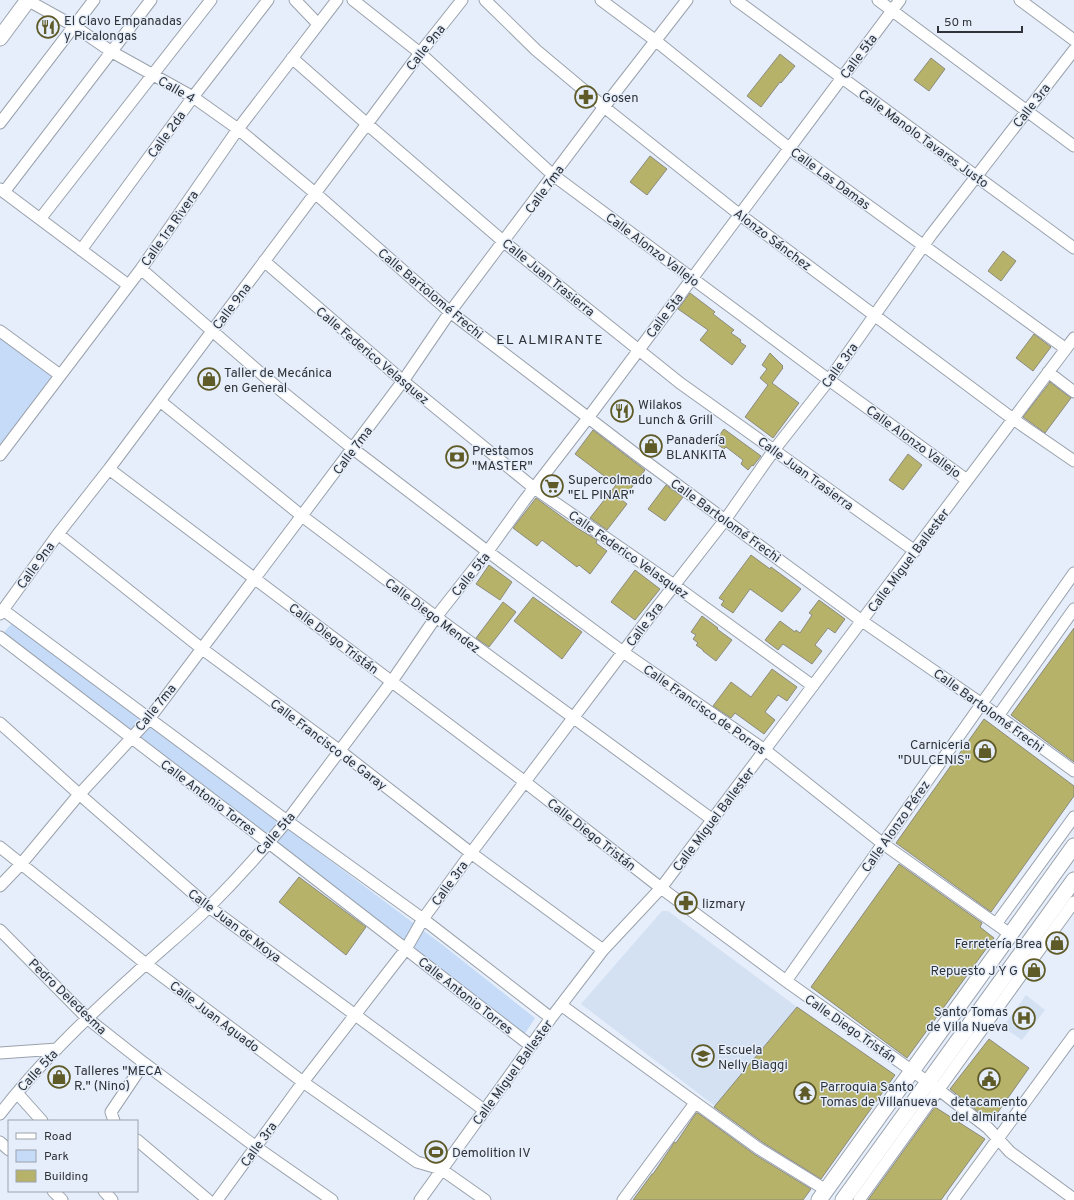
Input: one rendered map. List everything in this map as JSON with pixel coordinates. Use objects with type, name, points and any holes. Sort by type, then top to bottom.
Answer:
[{"type":"street","points":[[0,38],[28,0]]},
{"type":"street","name":"Calle 4","points":[[28,0],[74,26],[112,52],[193,97],[238,129],[315,193]]},
{"type":"street","points":[[0,123],[94,0]]},
{"type":"street","points":[[128,285],[2,191],[112,52],[151,0]]},
{"type":"street","points":[[40,220],[212,0]]},
{"type":"street","name":"Calle 2da","points":[[81,250],[193,97],[268,0]]},
{"type":"street","points":[[295,0],[318,24]]},
{"type":"street","name":"Calle 1ra Rivera","points":[[0,455],[141,269],[238,129],[337,0]]},
{"type":"street","name":"Calle Alonzo Vallejo","points":[[353,0],[420,52],[553,175],[829,380],[967,480]]},
{"type":"street","name":"Calle 9na","points":[[1,612],[420,52],[462,0]]},
{"type":"street","name":"Alonzo Sánchez","points":[[485,0],[536,50],[604,107],[740,214],[1013,419],[1074,461]]},
{"type":"street","name":"Calle Las Damas","points":[[601,0],[656,41],[789,148],[1066,349]]},
{"type":"street","name":"Calle 7ma","points":[[0,886],[22,863],[79,794],[149,719],[403,381],[450,312],[604,107],[687,0]]},
{"type":"street","name":"Calle Manolo Tavares Justo","points":[[736,0],[1074,248]]},
{"type":"street","points":[[878,0],[1074,146]]},
{"type":"street","name":"Calle 5ta","points":[[0,1114],[16,1093],[57,1049],[146,964],[209,907],[269,843],[287,821],[392,681],[436,617],[488,552],[534,488],[900,0]]},
{"type":"street","points":[[1020,0],[1074,40]]},
{"type":"street","name":"Calle 3ra","points":[[217,1200],[303,1082],[406,949],[423,919],[471,853],[725,520],[774,450],[829,380],[923,245],[1074,50]]},
{"type":"street","name":"Calle Juan Trasierra","points":[[292,58],[504,242],[680,383],[914,551]]},
{"type":"street","name":"Calle Bartolomé Frechi","points":[[315,193],[450,312],[588,418],[862,621],[982,704],[1074,771]]},
{"type":"street","name":"Calle Federico Velasquez","points":[[264,261],[403,381],[534,488],[674,585],[814,686]]},
{"type":"street","name":"Calle Francisco de Porras","points":[[141,269],[279,389],[352,448],[488,552],[623,652],[766,750],[882,843],[1010,934]]},
{"type":"street","points":[[0,331],[60,375]]},
{"type":"street","name":"Calle Miguel Ballester","points":[[420,1200],[551,1018],[603,950],[661,888],[1074,338]]},
{"type":"street","points":[[1048,372],[1074,392]]},
{"type":"street","name":"Calle Diego Mendez","points":[[160,401],[302,516],[436,617],[713,820]]},
{"type":"street","name":"Calle Diego Tristán","points":[[109,469],[392,681],[661,888],[786,981],[934,1086],[988,1128],[1010,1152],[1074,1199]]},
{"type":"street","name":"Calle Francisco de Garay","points":[[58,534],[201,648],[340,751],[471,853],[603,950]]},
{"type":"street","name":"Calle Alonzo Pérez","points":[[786,981],[1074,573]]},
{"type":"street","points":[[998,716],[1074,609]]},
{"type":"street","points":[[1,612],[423,919],[551,1018]]},
{"type":"street","name":"Calle Antonio Torres","points":[[0,637],[531,1046]]},
{"type":"street","name":"Calle Juan de Moya","points":[[0,723],[209,907],[484,1110]]},
{"type":"street","points":[[996,924],[1074,817]]},
{"type":"street","points":[[561,1005],[822,1195],[1074,846]]},
{"type":"street","name":"Calle Juan Aguado","points":[[0,847],[22,863],[146,964],[303,1082],[417,1162],[441,1169],[485,1200]]},
{"type":"street","points":[[859,1200],[934,1086],[1074,880]]},
{"type":"street","points":[[843,1200],[934,1086],[1074,902]]},
{"type":"street","name":"Pedro Deledesma","points":[[0,930],[88,1019],[256,1147],[332,1200]]},
{"type":"street","points":[[953,1200],[1074,1034]]},
{"type":"street","points":[[0,1053],[57,1049]]},
{"type":"street","points":[[114,1120],[112,1112],[144,1063]]},
{"type":"street","points":[[16,1093],[41,1120]]},
{"type":"street","points":[[623,1200],[695,1103]]},
{"type":"street","points":[[138,1141],[208,1200]]},
{"type":"street","points":[[0,1142],[8,1149]]},
{"type":"street","points":[[54,1192],[62,1200]]},
{"type":"street","points":[[105,1192],[112,1200]]},
{"type":"shaded area","name":"Escuela Nelly Biaggi","points":[[662,911],[668,911],[797,1007],[715,1106],[581,1004]]},
{"type":"shaded area","name":"Santo Tomas de Villa Nueva","points":[[1026,995],[1045,1010],[1022,1040],[1003,1027]]},
{"type":"green space","points":[[0,337],[52,376],[0,446]]},
{"type":"green space","points":[[13,622],[444,946],[535,1018],[522,1038],[0,637]]},
{"type":"building","points":[[780,54],[795,66],[781,83],[780,82],[761,107],[747,96]]},
{"type":"building","points":[[931,58],[945,69],[929,91],[914,80]]},
{"type":"building","points":[[650,156],[667,169],[647,195],[630,182]]},
{"type":"building","points":[[1003,251],[1016,261],[1001,281],[988,271]]},
{"type":"building","points":[[690,293],[715,312],[713,314],[734,330],[731,333],[741,340],[740,342],[746,346],[732,365],[700,340],[708,330],[678,309]]},
{"type":"building","points":[[1034,334],[1051,347],[1033,371],[1016,358]]},
{"type":"building","points":[[770,353],[783,366],[772,383],[799,403],[773,438],[745,417],[768,385],[760,378],[767,369],[762,365]]},
{"type":"building","points":[[1050,382],[1071,398],[1045,433],[1023,417]]},
{"type":"building","points":[[724,429],[761,456],[748,470],[741,464],[743,460],[726,447],[724,449],[714,442]]},
{"type":"building","points":[[593,430],[645,470],[622,500],[627,504],[607,530],[590,518],[616,485],[575,454]]},
{"type":"building","points":[[908,454],[922,465],[903,490],[889,480]]},
{"type":"building","points":[[666,485],[683,497],[665,521],[648,509]]},
{"type":"building","points":[[536,498],[577,528],[597,540],[596,543],[607,551],[590,574],[579,565],[577,567],[542,540],[537,546],[513,528]]},
{"type":"building","points":[[751,555],[770,569],[771,567],[801,589],[782,612],[750,589],[733,613],[721,605],[724,601],[719,598]]},
{"type":"building","points":[[489,565],[512,582],[500,600],[476,584]]},
{"type":"building","points":[[635,570],[660,589],[635,620],[611,602]]},
{"type":"building","points":[[533,597],[582,632],[562,659],[514,621]]},
{"type":"building","points":[[819,600],[845,619],[835,633],[828,628],[815,645],[822,651],[812,664],[783,644],[778,650],[765,640],[780,621],[795,632],[796,630],[800,633],[812,615],[809,613]]},
{"type":"building","points":[[503,602],[516,612],[489,647],[476,638]]},
{"type":"building","points":[[702,616],[732,640],[716,661],[696,645],[698,643],[693,639],[696,635],[691,632]]},
{"type":"building","points":[[1074,628],[1074,762],[1011,715]]},
{"type":"building","points":[[772,669],[797,687],[787,701],[778,695],[765,712],[775,720],[764,734],[735,713],[731,718],[713,706],[731,682],[751,697]]},
{"type":"building","points":[[984,719],[1074,786],[1074,796],[991,912],[896,843]]},
{"type":"building","points":[[899,864],[982,923],[980,927],[994,938],[907,1058],[811,987]]},
{"type":"building","points":[[299,877],[366,927],[346,955],[279,902]]},
{"type":"building","points":[[797,1007],[895,1075],[821,1179],[762,1142],[714,1107]]},
{"type":"building","name":"detacamento del almirante","points":[[989,1039],[1029,1068],[991,1122],[950,1089]]},
{"type":"building","points":[[935,1107],[985,1139],[941,1200],[868,1200]]},
{"type":"building","points":[[696,1113],[754,1154],[811,1189],[803,1200],[633,1200],[653,1174],[674,1142],[676,1143]]},
{"type":"place","name":"El Clavo Empanadas y Picalongas","points":[[48,27]]},
{"type":"place","name":"Gosen","points":[[586,97]]},
{"type":"place","name":"Taller de Mecánica en General","points":[[209,379]]},
{"type":"place","name":"Wilakos Lunch & Grill","points":[[622,411]]},
{"type":"place","name":"Panadería BLANKITA","points":[[651,446]]},
{"type":"place","name":"Prestamos \"MASTER\"","points":[[457,457]]},
{"type":"place","name":"Supercolmado \"EL PINAR\"","points":[[552,486]]},
{"type":"place","name":"Carniceria \"DULCENIS\"","points":[[985,751]]},
{"type":"place","name":"lizmary","points":[[686,903]]},
{"type":"place","name":"Ferretería Brea","points":[[1057,943]]},
{"type":"place","name":"Repuesto J Y G","points":[[1034,970]]},
{"type":"place","name":"Santo Tomas de Villa Nueva","points":[[1024,1018]]},
{"type":"place","name":"Escuela Nelly Biaggi","points":[[703,1056]]},
{"type":"place","name":"Talleres \"MECA R.\" (Nino)","points":[[59,1077]]},
{"type":"place","name":"detacamento del almirante","points":[[989,1079]]},
{"type":"place","name":"Parroquia Santo Tomas de Villanueva","points":[[805,1093]]},
{"type":"place","name":"Demolition IV","points":[[436,1152]]},
{"type":"district","name":"EL ALMIRANTE","points":[[550,339]]}]
